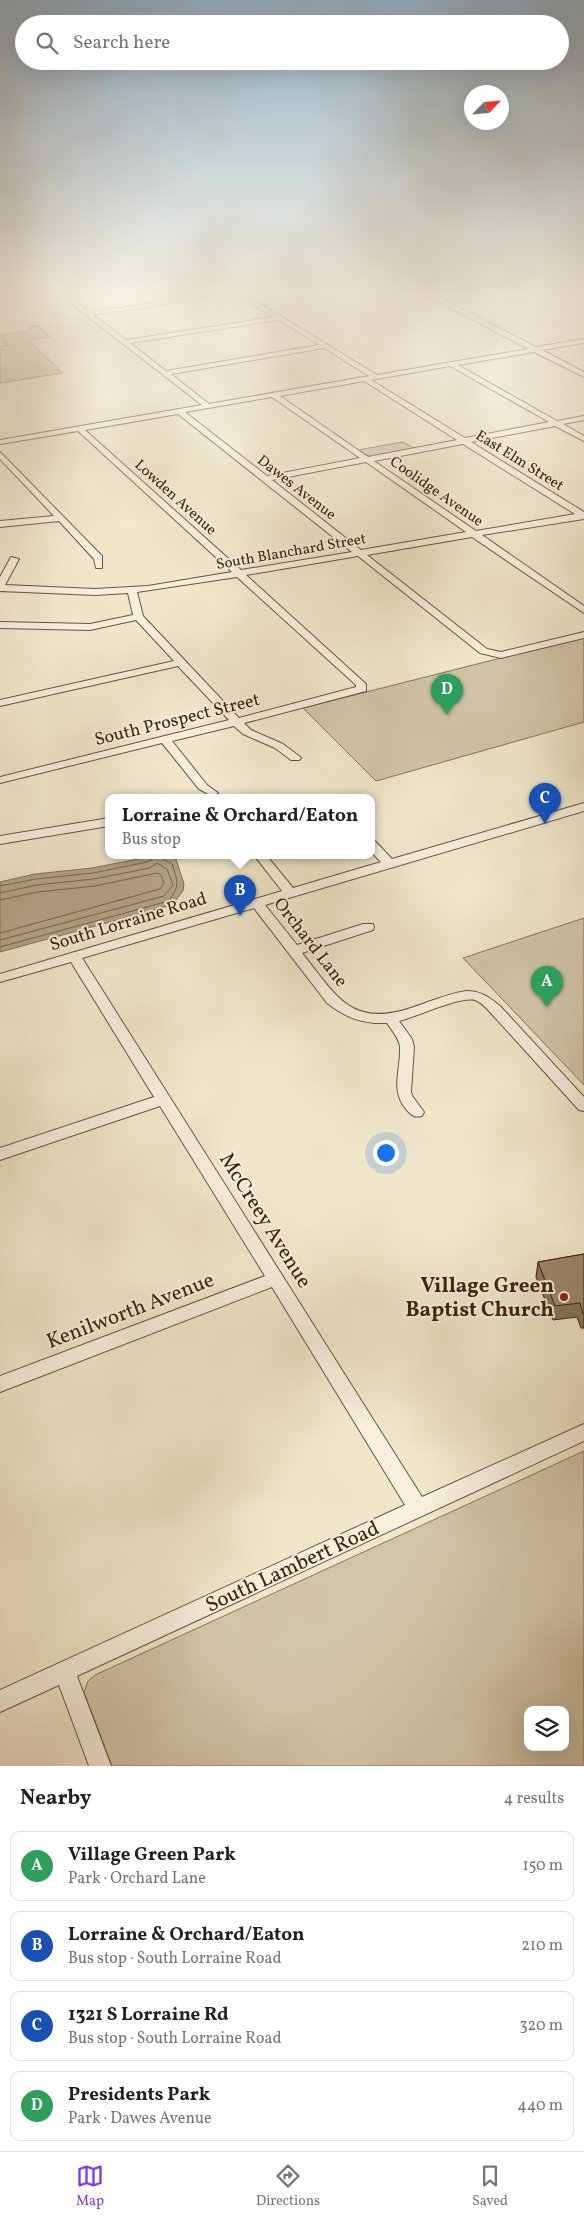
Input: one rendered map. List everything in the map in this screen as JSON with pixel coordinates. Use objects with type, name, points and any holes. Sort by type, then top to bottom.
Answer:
[{"type":"street","points":[[171,377],[208,406]]},
{"type":"street","points":[[0,442],[374,377]]},
{"type":"street","points":[[475,377],[584,439]]},
{"type":"street","name":"East Elm Street","points":[[364,379],[584,515]]},
{"type":"street","name":"Coolidge Avenue","points":[[274,395],[584,610]]},
{"type":"street","name":"Dawes Avenue","points":[[179,411],[484,651],[494,655],[506,654],[584,635]]},
{"type":"street","points":[[265,479],[584,418]]},
{"type":"street","name":"Lowden Avenue","points":[[79,428],[362,685],[362,689]]},
{"type":"street","points":[[0,454],[99,558],[99,566]]},
{"type":"street","name":"South Blanchard Street","points":[[0,587],[95,592],[132,591],[584,515]]},
{"type":"street","points":[[0,524],[61,518]]},
{"type":"street","points":[[0,587],[14,559]]},
{"type":"street","points":[[132,591],[138,617],[237,722],[247,732],[279,746],[294,758]]},
{"type":"street","points":[[0,625],[90,627],[138,617]]},
{"type":"street","points":[[0,703],[181,662]]},
{"type":"street","name":"South Prospect Street","points":[[0,780],[237,722],[362,689]]},
{"type":"street","points":[[165,740],[203,787],[212,793]]},
{"type":"street","name":"South Lorraine Road","points":[[0,978],[584,807]]},
{"type":"street","points":[[0,840],[105,823]]},
{"type":"street","points":[[375,848],[389,864]]},
{"type":"street","points":[[263,859],[290,892]]},
{"type":"street","name":"Orchard Lane","points":[[256,902],[336,1004],[364,1018],[378,1020],[391,1019],[462,996],[480,997],[495,1008],[584,1106]]},
{"type":"street","points":[[293,951],[368,927]]},
{"type":"street","name":"McCreey Avenue","points":[[75,957],[418,1508]]},
{"type":"street","points":[[391,1019],[404,1039],[406,1047],[404,1092],[406,1099],[417,1112]]},
{"type":"street","points":[[0,1154],[164,1099]]},
{"type":"street","name":"Kenilworth Avenue","points":[[0,1384],[275,1278]]},
{"type":"street","name":"South Lambert Road","points":[[0,1701],[584,1432]]},
{"type":"street","points":[[64,1671],[100,1766]]},
{"type":"shaded area","points":[[0,377],[35,377],[0,383]]},
{"type":"shaded area","points":[[403,442],[414,448],[371,457],[358,450]]},
{"type":"shaded area","points":[[584,637],[584,722],[376,781],[303,708]]},
{"type":"shaded area","points":[[584,918],[584,1085],[463,958]]},
{"type":"shaded area","points":[[584,1451],[584,1766],[112,1766],[84,1692],[88,1681],[95,1675]]},
{"type":"water","points":[[138,859],[176,859],[184,884],[183,891],[172,905],[0,952],[0,882],[35,874],[92,868]]},
{"type":"building","name":"Village Green Baptist Church","points":[[584,1254],[583,1314],[580,1303],[555,1306],[538,1262]]},
{"type":"place","name":"Presidents Park","points":[[447,715]]},
{"type":"place","name":"1321 S Lorraine Rd","points":[[545,824]]},
{"type":"place","name":"Lorraine & Orchard/Eaton","points":[[240,916]]},
{"type":"place","name":"Village Green Park","points":[[547,1007]]},
{"type":"place","name":"Village Green Baptist Church","points":[[564,1297]]}]
